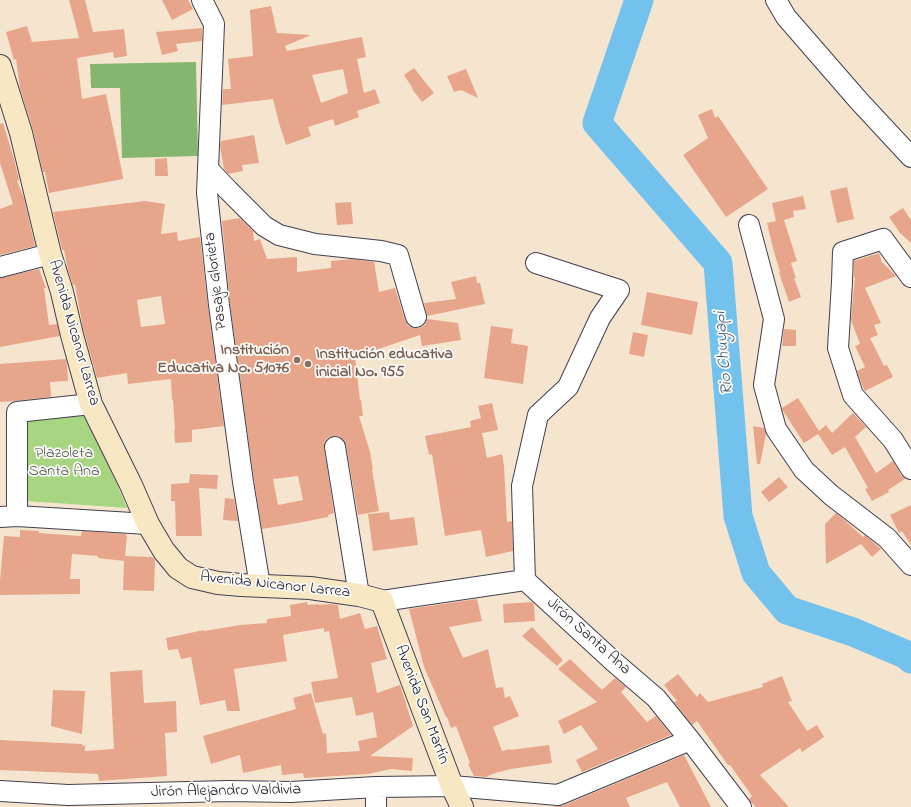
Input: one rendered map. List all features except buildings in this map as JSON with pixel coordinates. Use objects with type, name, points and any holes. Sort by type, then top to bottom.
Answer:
[{"type":"main road","name":"Avenida Nicanor Larrea","points":[[1,69],[21,133],[50,254],[62,292],[91,404],[131,485],[148,524],[164,551],[178,568],[192,577],[218,583],[310,588],[358,595],[382,601]]},
{"type":"main road","name":"Avenida San Martín","points":[[382,601],[452,786],[462,807]]},
{"type":"street","name":"Pasaje Glorieta","points":[[202,0],[214,24],[207,193],[219,305],[260,586]]},
{"type":"street","points":[[776,0],[786,17],[859,101],[911,157]]},
{"type":"street","points":[[208,169],[264,226],[279,235],[315,244],[381,251],[398,255],[416,317]]},
{"type":"street","points":[[749,225],[774,319],[764,385],[776,430],[804,470],[831,495],[887,538],[911,565]]},
{"type":"street","points":[[911,277],[883,239],[843,252],[838,348],[853,395],[893,440],[911,469]]},
{"type":"street","points":[[0,267],[50,254]]},
{"type":"street","points":[[382,601],[525,580],[522,486],[538,415],[568,387],[600,318],[618,290],[536,263]]},
{"type":"street","points":[[91,404],[17,412],[8,516],[148,524]]},
{"type":"street","points":[[335,447],[358,595]]},
{"type":"street","name":"Jirón Santa Ana","points":[[525,580],[614,662],[656,698],[741,807]]},
{"type":"street","name":"Jirón Alejandro Valdivia","points":[[0,791],[68,801],[221,792],[291,799],[376,787],[452,786],[558,795],[690,740]]},
{"type":"street","points":[[376,787],[376,807]]},
{"type":"green space","points":[[196,62],[198,156],[122,158],[120,88],[91,88],[90,64]]},
{"type":"green space","name":"Plazoleta Santa Ana","points":[[87,415],[127,508],[26,501],[24,420]]},
{"type":"waterway","name":"Rio Chuyapi","points":[[639,0],[597,123],[718,263],[738,516],[756,573],[787,610],[853,632],[907,655],[911,659]]},
{"type":"place","name":"Institución Educativa No. 51076","points":[[297,360]]},
{"type":"place","name":"Institución educativa inicial No. 955","points":[[308,364]]}]
